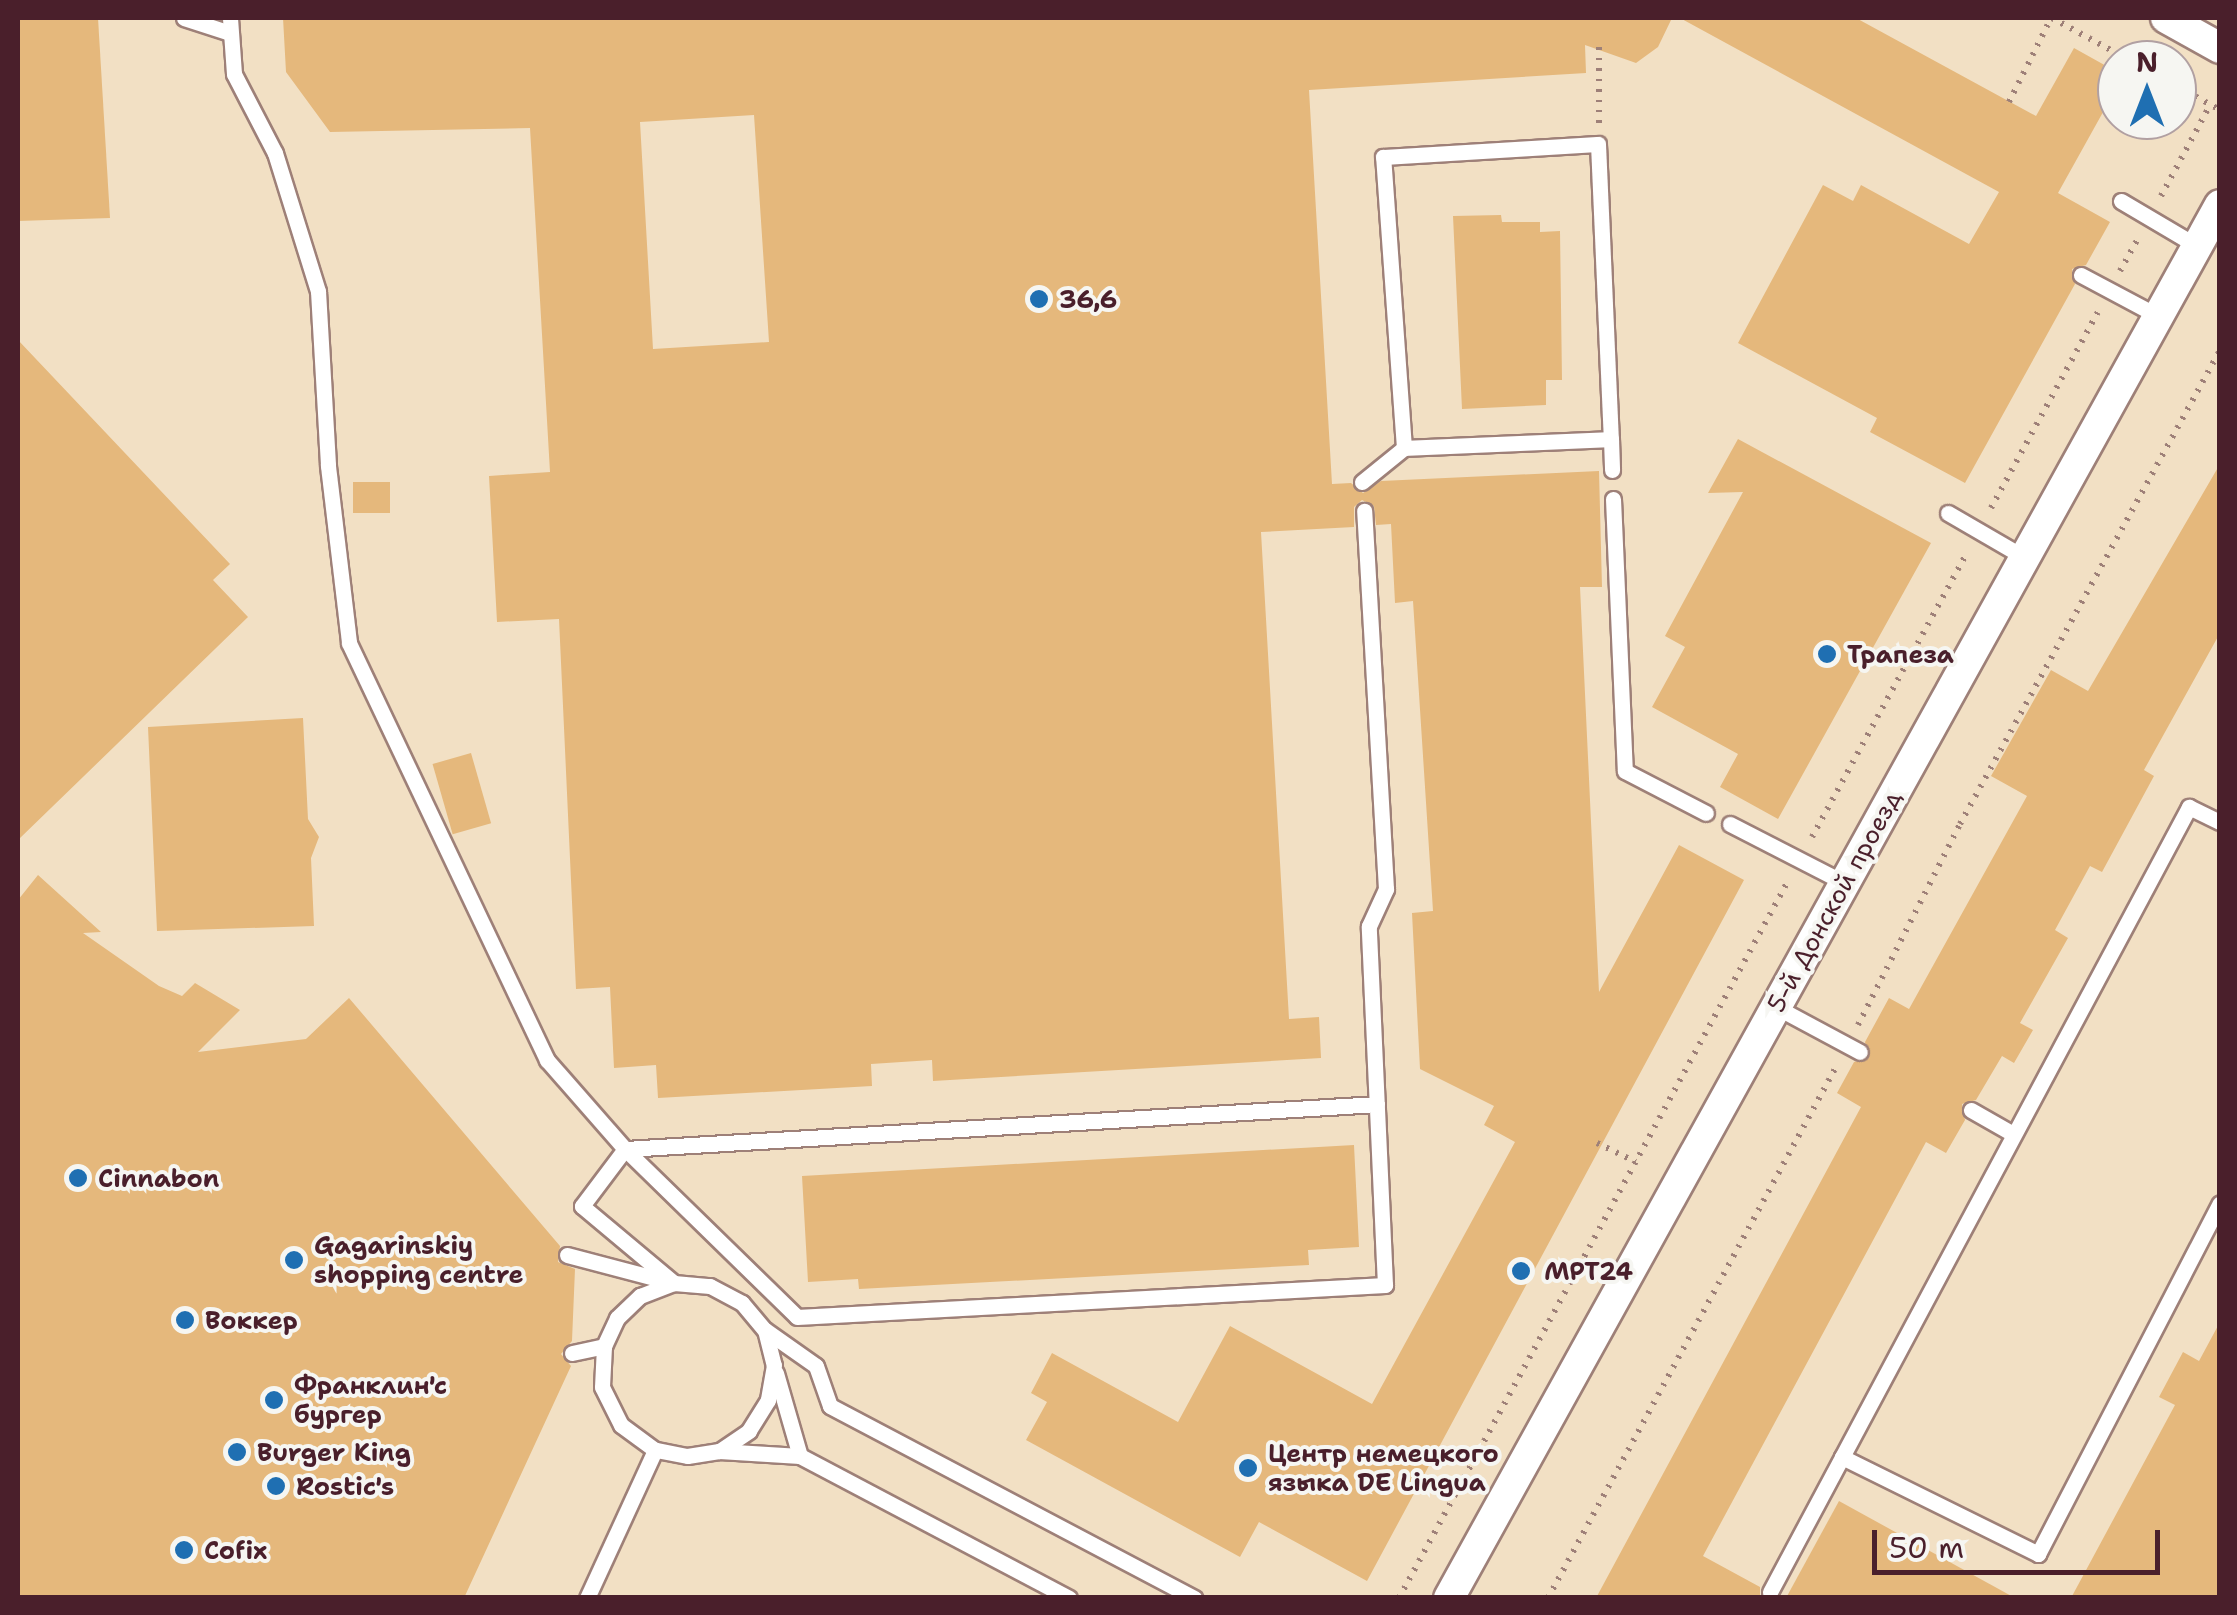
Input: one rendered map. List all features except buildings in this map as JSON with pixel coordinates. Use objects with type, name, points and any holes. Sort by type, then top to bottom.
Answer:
[{"type":"street","points":[[2166,18],[2220,48]]},
{"type":"street","name":"5-й Донской проезд","points":[[1449,1598],[2220,205]]},
{"type":"lane","points":[[184,18],[230,25],[234,74],[276,153],[318,290],[328,466],[348,644],[547,1060],[625,1149],[797,1317],[1385,1286],[1369,926],[1386,889],[1364,511]]},
{"type":"lane","points":[[1404,448],[1384,156],[1598,144],[1612,470]]},
{"type":"lane","points":[[2121,201],[2197,246]]},
{"type":"lane","points":[[2080,274],[2158,316]]},
{"type":"lane","points":[[1362,482],[1404,448],[1611,439]]},
{"type":"lane","points":[[1613,498],[1625,771],[1706,812]]},
{"type":"lane","points":[[1948,513],[2024,557]]},
{"type":"lane","points":[[1770,1592],[2189,807],[2220,822]]},
{"type":"lane","points":[[1730,824],[1844,883]]},
{"type":"lane","points":[[1776,1006],[1854,1048]]},
{"type":"lane","points":[[674,1284],[582,1206],[625,1149],[1377,1104]]},
{"type":"lane","points":[[1971,1110],[2013,1134]]},
{"type":"lane","points":[[1842,1457],[2038,1554],[2220,1203]]},
{"type":"lane","points":[[566,1255],[674,1284],[710,1286],[742,1302],[765,1330],[816,1366],[830,1406],[1194,1598]]},
{"type":"lane","points":[[674,1284],[640,1296],[617,1318],[604,1346],[602,1388],[621,1425],[655,1450],[686,1456],[718,1451],[800,1456],[1069,1598]]},
{"type":"lane","points":[[765,1330],[800,1456]]},
{"type":"lane","points":[[572,1353],[604,1346]]},
{"type":"lane","points":[[718,1451],[749,1431],[768,1400],[774,1365]]},
{"type":"lane","points":[[587,1598],[655,1450]]},
{"type":"path","points":[[2009,102],[2051,18],[2097,42]]},
{"type":"path","points":[[1598,144],[1599,42]]},
{"type":"path","points":[[2197,97],[2220,110]]},
{"type":"path","points":[[1548,1598],[1854,1048],[1960,824],[2220,350]]},
{"type":"path","points":[[1598,1143],[1636,1162]]},
{"type":"place","name":"36,6","points":[[1039,299]]},
{"type":"place","name":"Трапеза","points":[[1827,654]]},
{"type":"place","name":"Cinnabon","points":[[78,1178]]},
{"type":"place","name":"Gagarinskiy shopping centre","points":[[294,1260]]},
{"type":"place","name":"МРТ24","points":[[1521,1271]]},
{"type":"place","name":"Воккер","points":[[185,1320]]},
{"type":"place","name":"Франклин'с бургер","points":[[274,1400]]},
{"type":"place","name":"Burger King","points":[[237,1452]]},
{"type":"place","name":"Центр немецкого языка DE Lingua","points":[[1248,1468]]},
{"type":"place","name":"Rostic's","points":[[276,1486]]},
{"type":"place","name":"Cofix","points":[[184,1550]]}]
